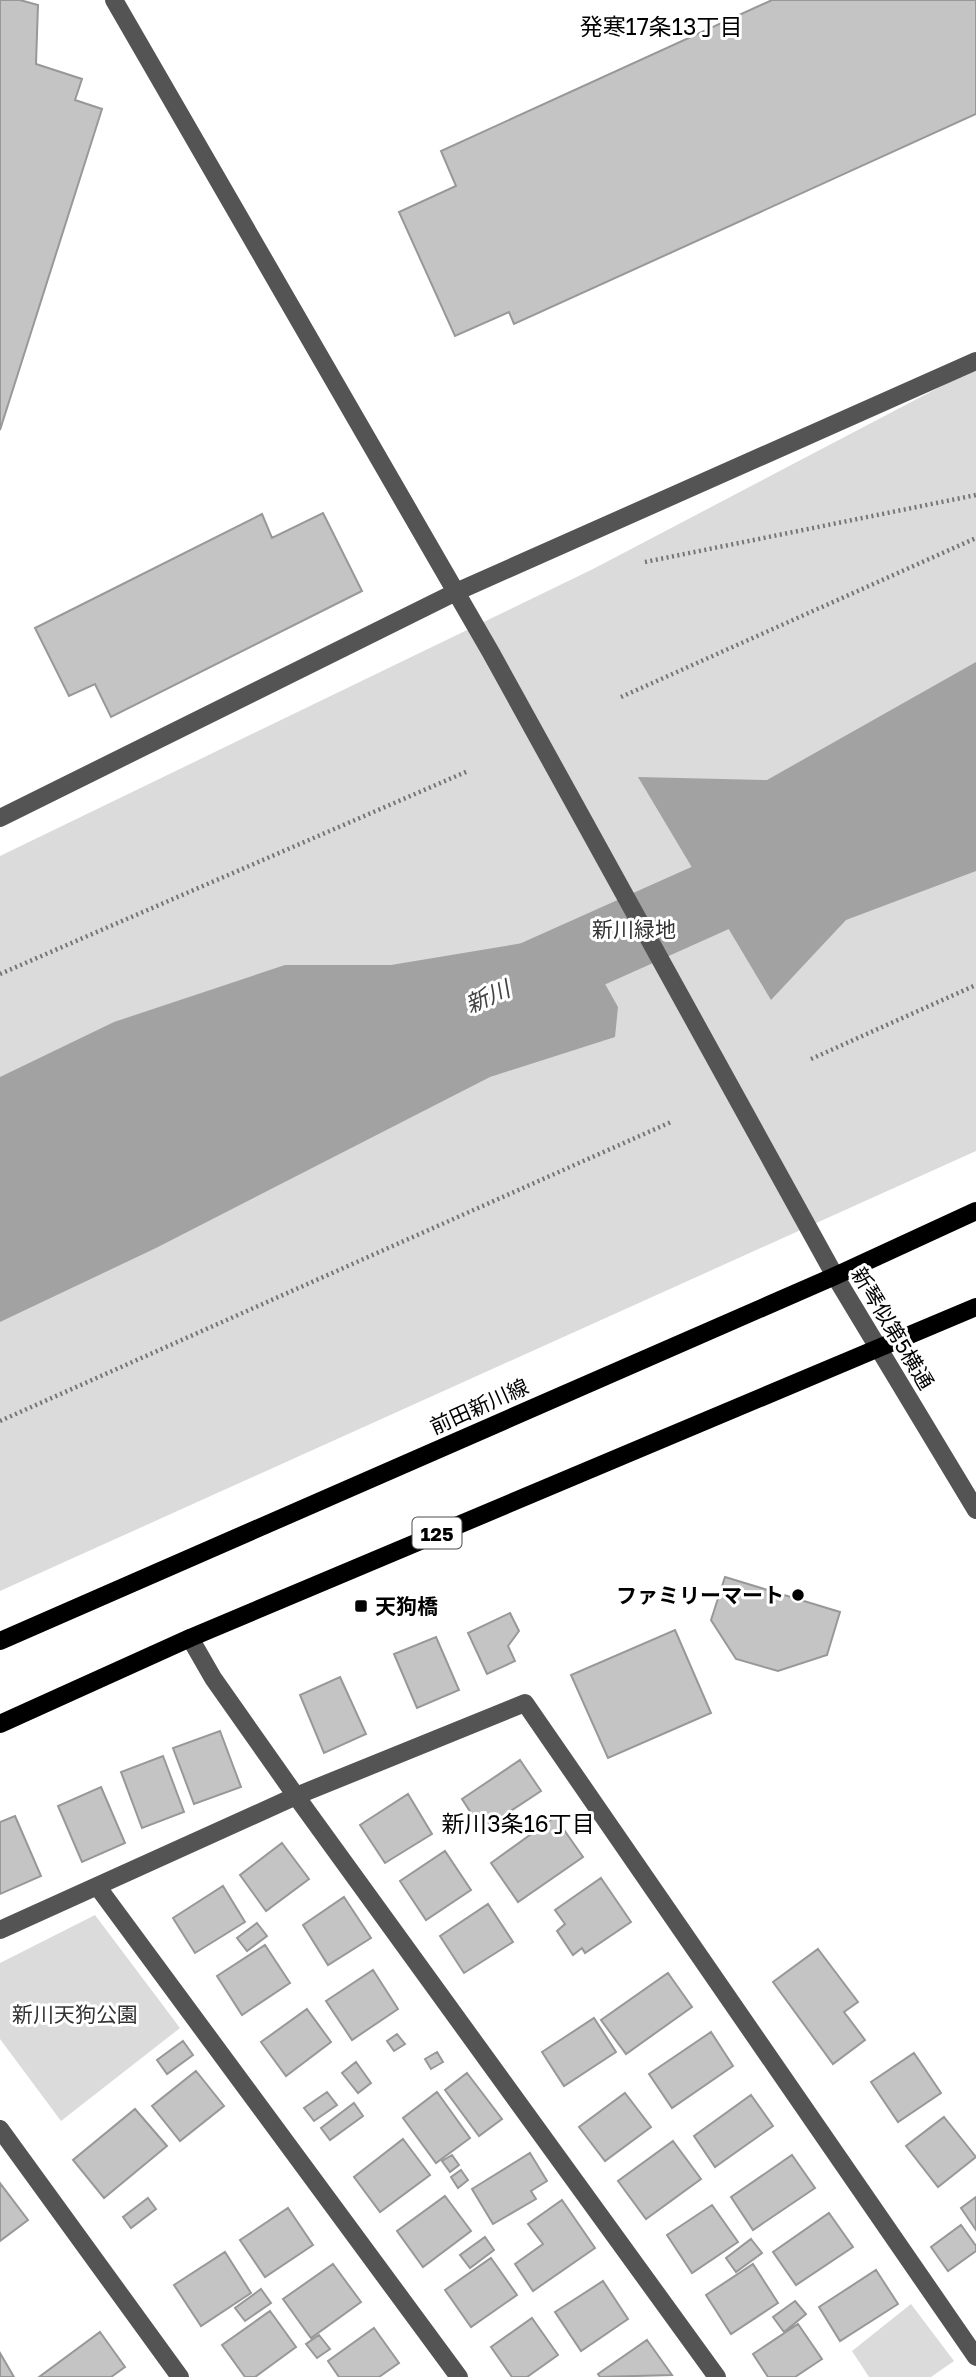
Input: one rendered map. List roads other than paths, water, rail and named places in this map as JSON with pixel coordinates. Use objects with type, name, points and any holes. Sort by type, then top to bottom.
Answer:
[{"type":"main road","name":"前田新川線","points":[[0,1641],[835,1276],[976,1211]]},
{"type":"main road","name":"125","points":[[0,1724],[190,1638],[976,1307]]},
{"type":"street","name":"新琴似第5横通","points":[[114,0],[490,652],[835,1276],[976,1510]]},
{"type":"street","points":[[0,818],[456,592],[976,361]]},
{"type":"street","points":[[190,1638],[214,1678],[296,1796],[717,2377]]},
{"type":"street","points":[[0,1930],[296,1796],[525,1703],[976,2357]]},
{"type":"street","points":[[97,1886],[459,2377]]},
{"type":"street","points":[[0,2129],[180,2377]]},
{"type":"water","points":[[976,662],[976,871],[846,920],[771,1000],[638,777],[767,780]]},
{"type":"water","points":[[577,934],[618,1007],[615,1037],[490,1077],[156,1248],[0,1322],[0,1077],[114,1022],[285,965],[391,965]]},
{"type":"waterway","name":"新川","points":[[498,993],[976,779]]},
{"type":"place","name":"ファミリーマート","points":[[798,1595]]},
{"type":"place","name":"天狗橋","points":[[361,1606]]},
{"type":"district","name":"発寒17条13丁目","points":[[661,26]]},
{"type":"district","name":"新川3条16丁目","points":[[518,1823]]},
{"type":"park label","name":"新川緑地","points":[[634,929]]},
{"type":"park label","name":"新川天狗公園","points":[[75,2014]]}]
